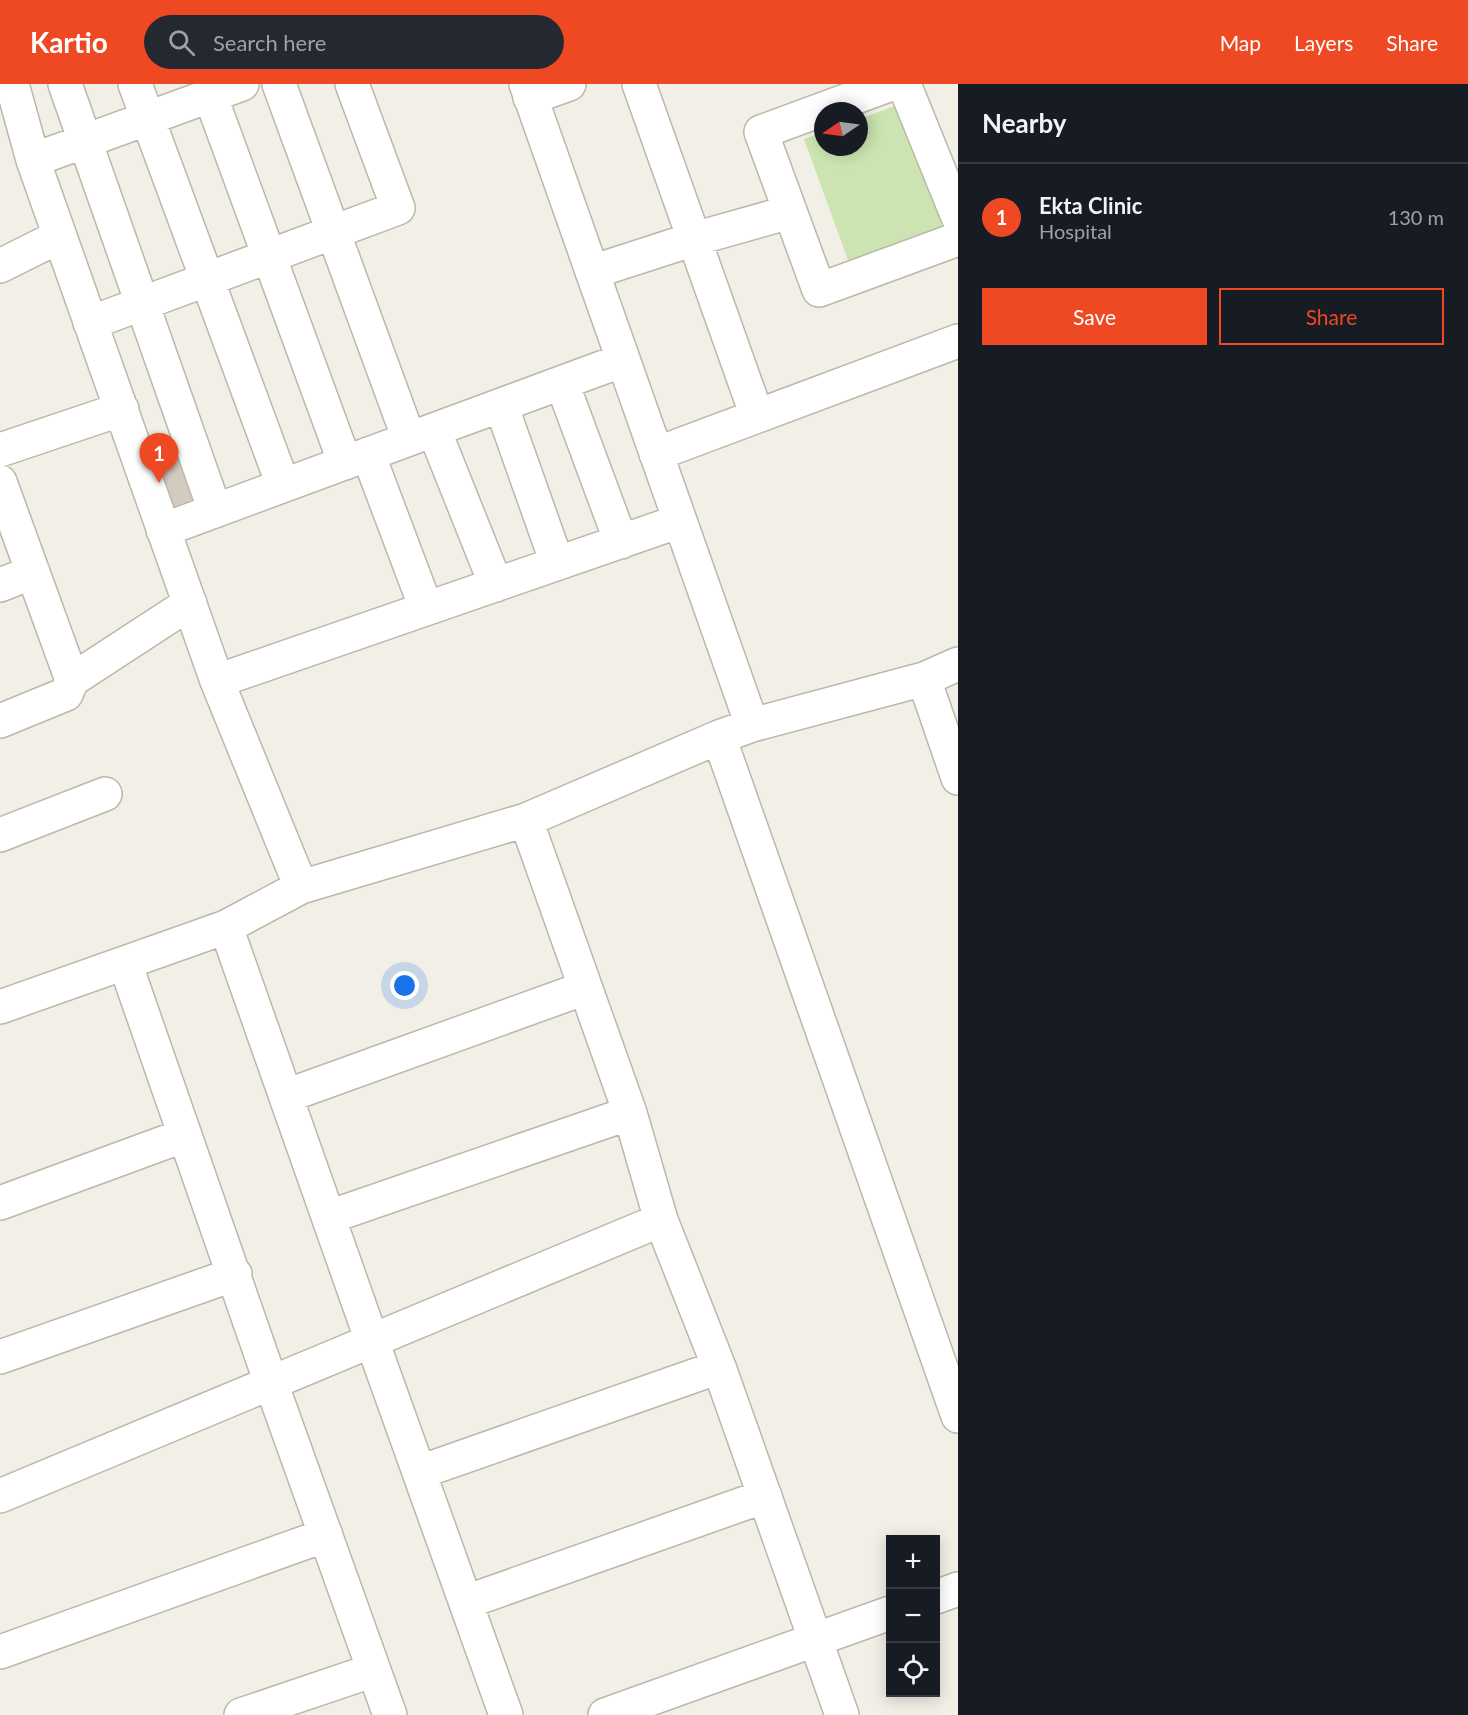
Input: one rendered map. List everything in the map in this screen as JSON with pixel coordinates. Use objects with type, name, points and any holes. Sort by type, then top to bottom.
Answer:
[{"type":"street","points":[[12,84],[33,160],[217,681],[301,887]]},
{"type":"street","points":[[65,84],[215,511]]},
{"type":"street","points":[[135,84],[283,485]]},
{"type":"street","points":[[33,160],[242,84]]},
{"type":"street","points":[[279,84],[333,232],[421,435],[496,585]]},
{"type":"street","points":[[90,323],[398,208],[352,84]]},
{"type":"street","points":[[569,84],[528,91],[752,725]]},
{"type":"street","points":[[639,84],[757,416]]},
{"type":"street","points":[[891,84],[761,132],[819,291],[958,239]]},
{"type":"street","points":[[904,84],[947,157],[958,217]]},
{"type":"street","points":[[210,95],[269,256],[356,459],[426,608]]},
{"type":"street","points":[[592,272],[694,239],[790,212]]},
{"type":"street","points":[[0,266],[60,236]]},
{"type":"street","points":[[656,454],[958,341]]},
{"type":"street","points":[[163,530],[623,360]]},
{"type":"street","points":[[561,383],[621,542]]},
{"type":"street","points":[[501,405],[557,563]]},
{"type":"street","points":[[0,450],[122,409]]},
{"type":"street","points":[[0,482],[72,680]]},
{"type":"street","points":[[217,681],[680,521]]},
{"type":"street","points":[[0,585],[33,572]]},
{"type":"street","points":[[0,721],[66,694],[72,680],[190,603]]},
{"type":"street","points":[[0,1007],[226,927],[301,887],[526,820],[752,725],[924,679],[958,664]]},
{"type":"street","points":[[924,679],[958,778]]},
{"type":"street","points":[[719,737],[958,1416]]},
{"type":"street","points":[[0,835],[105,794]]},
{"type":"street","points":[[526,820],[630,1113],[661,1220],[719,1367],[842,1715]]},
{"type":"street","points":[[226,927],[506,1715]]},
{"type":"street","points":[[125,963],[271,1383],[390,1715]]},
{"type":"street","points":[[286,1096],[585,988]]},
{"type":"street","points":[[329,1217],[630,1113]]},
{"type":"street","points":[[0,1203],[185,1135]]},
{"type":"street","points":[[0,1496],[661,1220]]},
{"type":"street","points":[[0,1357],[235,1274]]},
{"type":"street","points":[[420,1472],[719,1367]]},
{"type":"street","points":[[466,1602],[765,1496]]},
{"type":"street","points":[[0,1652],[326,1535]]},
{"type":"street","points":[[940,1595],[958,1588]]},
{"type":"street","points":[[605,1715],[886,1615]]},
{"type":"street","points":[[241,1715],[374,1670]]},
{"type":"green space","points":[[922,96],[958,232],[852,271],[804,139],[814,135],[814,156],[868,156],[868,116]]},
{"type":"building","points":[[189,449],[199,508],[171,518],[151,462]]},
{"type":"place","name":"Ekta Clinic","points":[[159,483]]}]
